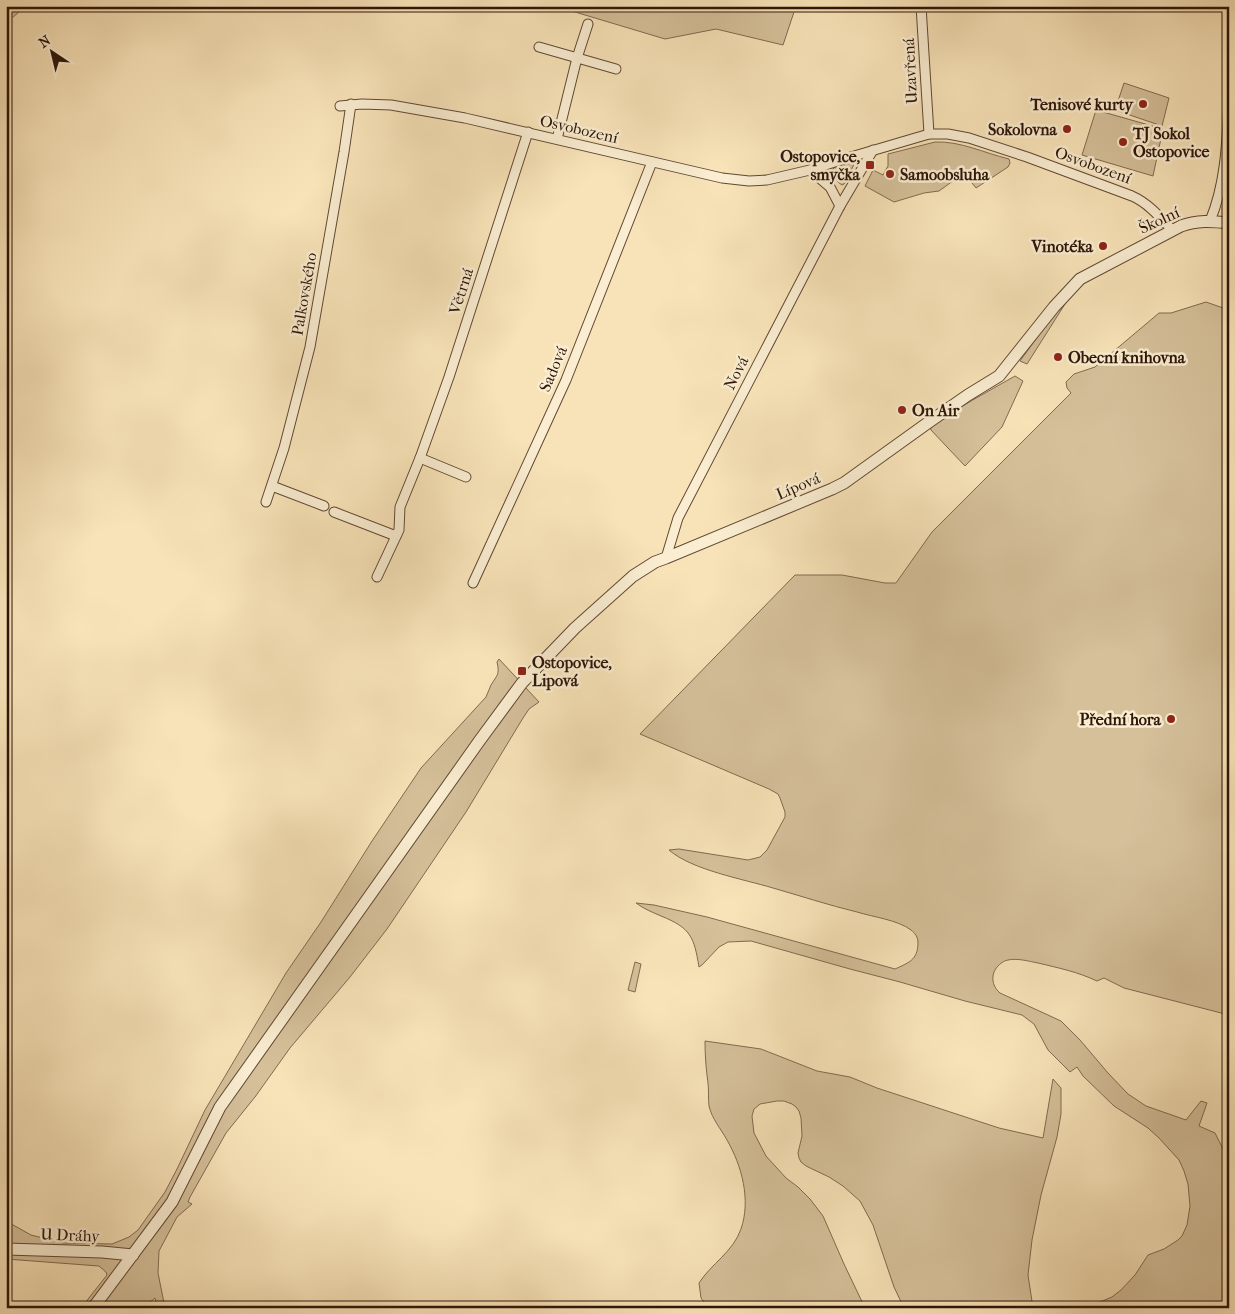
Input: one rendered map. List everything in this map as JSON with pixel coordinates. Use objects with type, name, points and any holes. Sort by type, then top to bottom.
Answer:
[{"type":"street","name":"Uzavřená","points":[[921,6],[928,134]]},
{"type":"street","points":[[557,139],[577,58],[588,24]]},
{"type":"street","points":[[540,47],[616,69]]},
{"type":"street","points":[[1210,221],[1216,206],[1226,157],[1229,101]]},
{"type":"street","name":"Osvobození","points":[[340,106],[372,103],[465,118],[652,162],[720,177],[750,181],[767,180],[810,170],[928,134],[948,134],[969,138],[1108,186],[1134,197],[1143,202],[1172,230]]},
{"type":"street","name":"Palkovského","points":[[266,502],[284,448],[310,347],[351,104]]},
{"type":"street","name":"Větrná","points":[[377,577],[399,530],[400,507],[449,377],[528,132]]},
{"type":"street","name":"Nová","points":[[666,558],[678,518],[841,200],[873,150]]},
{"type":"street","name":"Sadová","points":[[473,583],[566,380],[652,162]]},
{"type":"street","points":[[818,177],[817,171],[820,167]]},
{"type":"street","points":[[810,170],[830,187],[841,200]]},
{"type":"street","name":"Školní","points":[[1133,251],[1172,230],[1190,223],[1210,221],[1229,223]]},
{"type":"street","name":"Lípová","points":[[94,1308],[172,1202],[220,1107],[522,683],[575,628],[633,576],[654,562],[827,492],[844,483],[968,395],[1000,376],[1080,279],[1133,251]]},
{"type":"street","points":[[420,458],[466,476]]},
{"type":"street","points":[[272,486],[324,506]]},
{"type":"street","points":[[334,512],[396,536]]},
{"type":"street","name":"U Dráhy","points":[[6,1248],[133,1255]]},
{"type":"shaded area","points":[[14,6],[26,6],[6,23],[6,12]]},
{"type":"shaded area","points":[[555,6],[796,6],[783,45],[716,29],[665,39]]},
{"type":"shaded area","name":"Tenisové kurty","points":[[1124,83],[1169,98],[1162,126],[1115,110]]},
{"type":"shaded area","name":"TJ Sokol Ostopovice","points":[[1096,110],[1163,129],[1153,176],[1082,155]]},
{"type":"shaded area","points":[[935,142],[954,143],[972,148],[1009,159],[1010,163],[1008,167],[976,188],[964,173],[939,191],[924,193],[894,202],[865,186],[873,170],[883,175],[888,166],[888,154]]},
{"type":"shaded area","points":[[855,162],[842,185],[835,179],[832,170],[835,167]]},
{"type":"shaded area","points":[[1065,299],[1065,304],[1027,364],[1020,361]]},
{"type":"shaded area","points":[[1206,302],[1229,310],[1229,1015],[1124,988],[1104,978],[1097,981],[1068,970],[1023,960],[1011,959],[1000,964],[994,972],[993,981],[1000,993],[1061,1021],[1128,1094],[1146,1106],[1186,1120],[1201,1101],[1207,1103],[1199,1126],[1215,1133],[1229,1161],[1229,1308],[1085,1308],[1112,1297],[1135,1275],[1148,1255],[1164,1249],[1182,1236],[1187,1225],[1190,1206],[1188,1184],[1179,1160],[1148,1128],[1114,1106],[1083,1076],[1077,1067],[1070,1072],[1048,1050],[1034,1024],[1022,1015],[965,1001],[751,941],[728,942],[719,947],[699,967],[693,941],[685,930],[671,920],[636,903],[654,905],[707,917],[895,969],[908,963],[914,957],[918,949],[918,941],[912,931],[899,924],[718,873],[691,863],[669,850],[679,849],[748,860],[760,857],[767,850],[785,817],[785,812],[778,794],[769,789],[640,734],[795,575],[842,575],[885,583],[896,583],[932,532],[1071,393],[1067,388],[1066,382],[1074,374],[1095,367],[1159,313],[1171,313]]},
{"type":"shaded area","points":[[1015,376],[1023,381],[1002,427],[965,466],[931,430],[930,426]]},
{"type":"shaded area","points":[[499,659],[539,702],[529,709],[466,812],[387,929],[350,977],[290,1048],[255,1097],[226,1133],[190,1197],[188,1202],[192,1204],[177,1217],[159,1251],[158,1273],[165,1308],[158,1308],[155,1298],[149,1303],[147,1308],[81,1308],[107,1275],[99,1266],[6,1259],[6,1221],[31,1235],[63,1243],[112,1244],[129,1237],[138,1230],[165,1192],[205,1110],[286,973],[421,768],[486,697],[497,675],[497,662]]},
{"type":"shaded area","points":[[635,962],[641,964],[635,992],[628,990]]},
{"type":"shaded area","points":[[705,1041],[761,1049],[817,1071],[850,1077],[877,1088],[999,1128],[1043,1138],[1053,1079],[1061,1088],[1061,1114],[1032,1240],[1028,1275],[1033,1308],[904,1308],[894,1287],[873,1225],[860,1201],[843,1186],[801,1162],[798,1153],[802,1136],[799,1111],[792,1104],[777,1101],[760,1104],[754,1109],[752,1116],[754,1133],[766,1156],[786,1178],[810,1199],[823,1216],[865,1308],[708,1308],[701,1298],[699,1283],[737,1237],[744,1218],[745,1195],[737,1161],[710,1111]]},
{"type":"place","name":"Tenisové kurty","points":[[1143,104]]},
{"type":"place","name":"Sokolovna","points":[[1067,129]]},
{"type":"place","name":"TJ Sokol Ostopovice","points":[[1123,142]]},
{"type":"place","name":"Ostopovice, smyčka","points":[[870,165]]},
{"type":"place","name":"Samoobsluha","points":[[890,174]]},
{"type":"place","name":"Vinotéka","points":[[1103,246]]},
{"type":"place","name":"Obecní knihovna","points":[[1058,357]]},
{"type":"place","name":"On Air","points":[[902,410]]},
{"type":"place","name":"Ostopovice, Lipová","points":[[522,671]]},
{"type":"place","name":"Přední hora","points":[[1171,719]]}]
